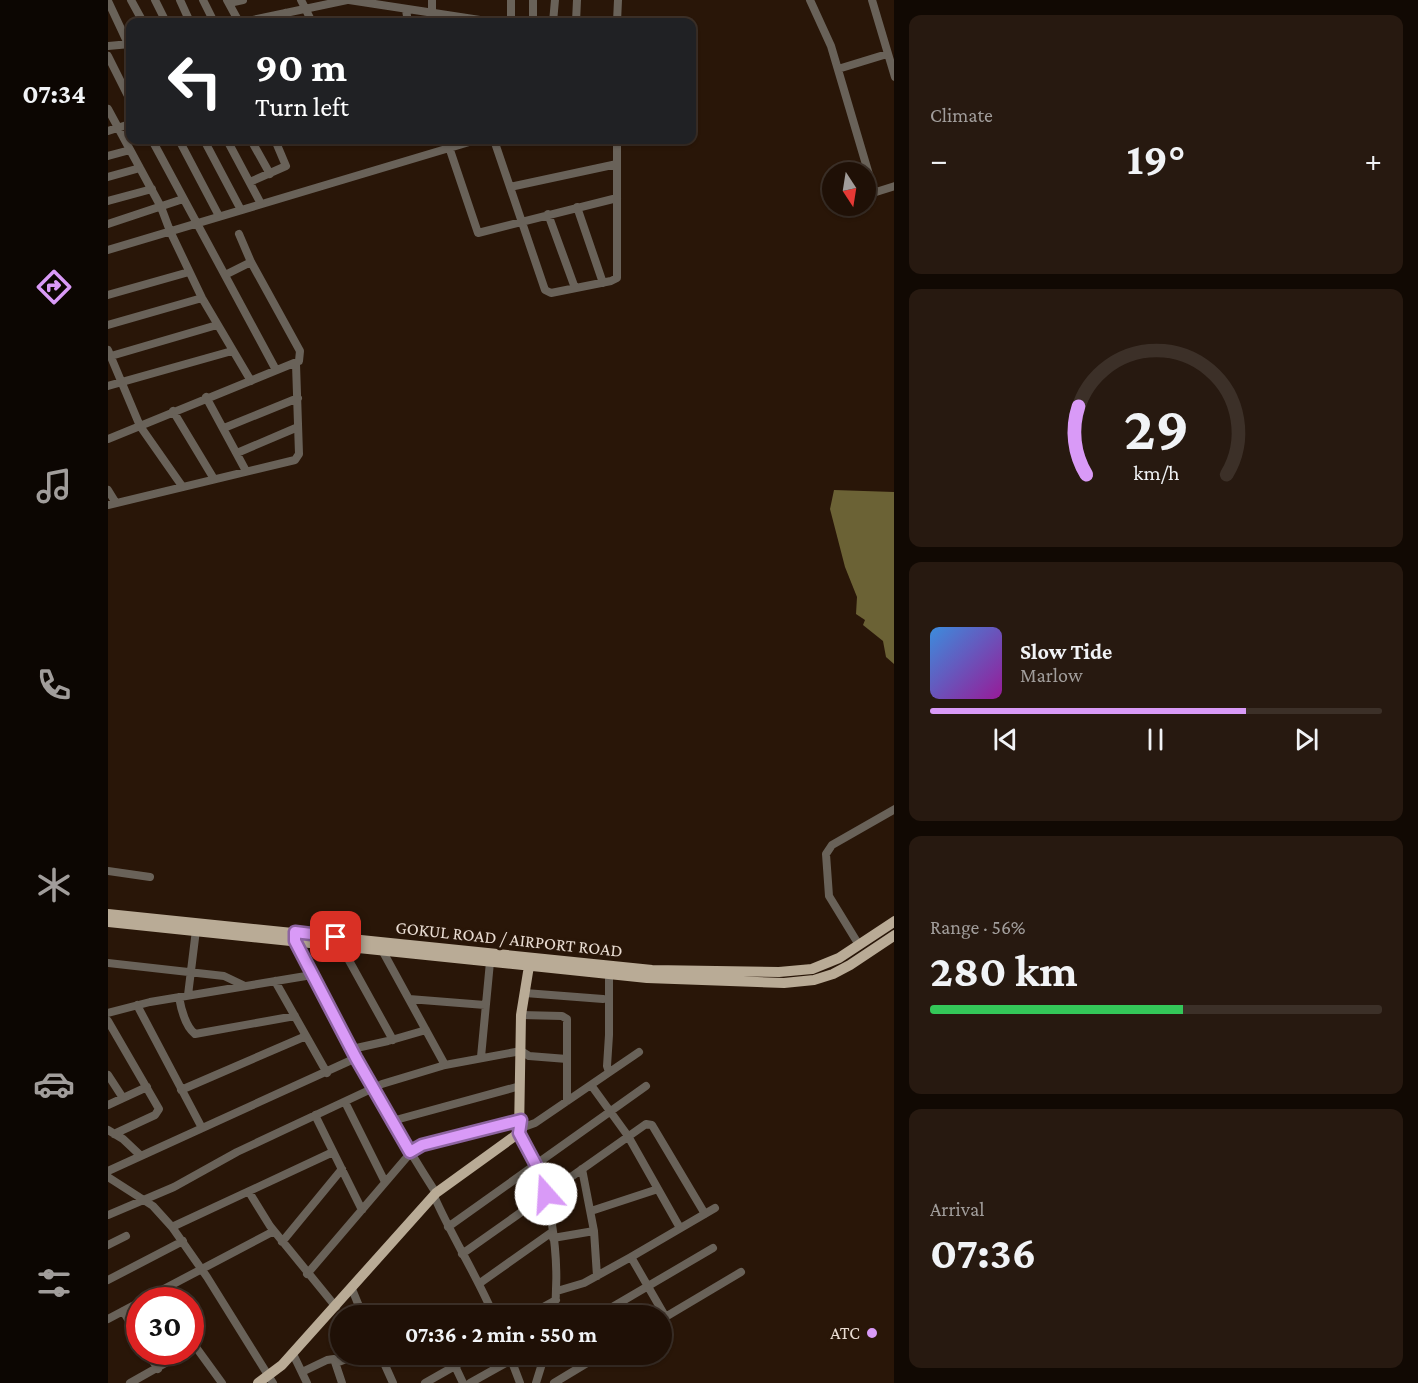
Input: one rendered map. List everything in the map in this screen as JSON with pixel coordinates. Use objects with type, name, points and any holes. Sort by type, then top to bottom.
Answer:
[{"type":"main road","name":"GOKUL ROAD / AIRPORT ROAD","points":[[108,914],[295,937],[652,970],[779,972],[807,975],[839,958],[894,921]]},
{"type":"main road","points":[[108,922],[295,937],[341,946],[609,974],[784,983],[850,965],[894,935]]},
{"type":"main road","points":[[338,1305],[435,1195],[520,1127],[521,1015],[529,966]]},
{"type":"main road","points":[[258,1383],[271,1380],[330,1314]]},
{"type":"street","points":[[131,0],[141,18]]},
{"type":"street","points":[[154,0],[164,18]]},
{"type":"street","points":[[180,0],[188,18]]},
{"type":"street","points":[[203,0],[212,18]]},
{"type":"street","points":[[238,18],[228,2],[243,0]]},
{"type":"street","points":[[301,0],[310,18]]},
{"type":"street","points":[[269,18],[348,0],[452,18]]},
{"type":"street","points":[[432,0],[434,18]]},
{"type":"street","points":[[511,0],[511,18]]},
{"type":"street","points":[[533,0],[533,18]]},
{"type":"street","points":[[553,18],[555,0]]},
{"type":"street","points":[[576,18],[577,0]]},
{"type":"street","points":[[617,18],[618,0]]},
{"type":"street","points":[[810,0],[825,29],[873,188],[876,192],[894,186]]},
{"type":"street","points":[[872,0],[894,77]]},
{"type":"street","points":[[108,1],[126,37]]},
{"type":"street","points":[[406,10],[407,18]]},
{"type":"street","points":[[285,13],[287,18]]},
{"type":"street","points":[[108,46],[126,45]]},
{"type":"street","points":[[838,69],[887,54]]},
{"type":"street","points":[[108,56],[126,92]]},
{"type":"street","points":[[108,109],[126,143]]},
{"type":"street","points":[[108,131],[126,125]]},
{"type":"street","points":[[127,144],[161,207],[202,298],[251,381]]},
{"type":"street","points":[[154,144],[276,370]]},
{"type":"street","points":[[181,144],[219,216]]},
{"type":"street","points":[[206,144],[241,210]]},
{"type":"street","points":[[229,144],[261,204]]},
{"type":"street","points":[[253,144],[270,174]]},
{"type":"street","points":[[250,182],[286,166],[277,144]]},
{"type":"street","points":[[433,144],[434,151]]},
{"type":"street","points":[[108,250],[458,144]]},
{"type":"street","points":[[495,144],[546,292],[551,293],[617,278],[617,144]]},
{"type":"street","points":[[448,147],[478,233],[521,220],[617,198]]},
{"type":"street","points":[[108,156],[130,150]]},
{"type":"street","points":[[510,188],[617,164]]},
{"type":"street","points":[[108,177],[140,168]]},
{"type":"street","points":[[108,201],[152,189]]},
{"type":"street","points":[[108,224],[183,199]]},
{"type":"street","points":[[577,207],[603,283]]},
{"type":"street","points":[[548,214],[575,288]]},
{"type":"street","points":[[108,439],[206,397],[296,364],[301,358],[300,351],[251,262],[239,234]]},
{"type":"street","points":[[225,275],[251,262]]},
{"type":"street","points":[[108,295],[189,272]]},
{"type":"street","points":[[108,325],[202,298]]},
{"type":"street","points":[[182,486],[140,426],[109,353],[217,325]]},
{"type":"street","points":[[108,386],[122,384],[232,351]]},
{"type":"street","points":[[108,490],[112,504],[298,458],[296,364]]},
{"type":"street","points":[[206,397],[246,471]]},
{"type":"street","points":[[224,428],[297,398]]},
{"type":"street","points":[[173,411],[214,478]]},
{"type":"street","points":[[237,453],[298,428]]},
{"type":"street","points":[[859,945],[830,896],[826,854],[832,845],[894,809]]},
{"type":"street","points":[[108,871],[150,877]]},
{"type":"street","points":[[188,995],[195,930]]},
{"type":"street","points":[[295,937],[351,1049],[435,1195],[448,1227],[480,1283],[489,1305]]},
{"type":"street","points":[[341,946],[393,1040]]},
{"type":"street","points":[[382,950],[445,1065]]},
{"type":"street","points":[[482,1057],[490,962]]},
{"type":"street","points":[[108,963],[224,976],[245,986]]},
{"type":"street","points":[[609,974],[607,1066],[609,1072]]},
{"type":"street","points":[[108,1013],[188,995],[312,975]]},
{"type":"street","points":[[276,981],[327,1072]]},
{"type":"street","points":[[525,993],[603,999]]},
{"type":"street","points":[[178,997],[191,1031],[195,1034],[296,1017]]},
{"type":"street","points":[[409,999],[485,1005]]},
{"type":"street","points":[[137,1005],[202,1128]]},
{"type":"street","points":[[521,1015],[565,1017],[568,1022],[567,1101]]},
{"type":"street","points":[[108,1021],[158,1106],[158,1113],[111,1132],[141,1156]]},
{"type":"street","points":[[351,1049],[426,1030]]},
{"type":"street","points":[[182,1090],[306,1036]]},
{"type":"street","points":[[108,1215],[174,1187],[237,1152],[374,1088],[445,1065],[521,1051],[529,1056],[567,1059]]},
{"type":"street","points":[[307,1274],[410,1152],[422,1145],[535,1123],[639,1052]]},
{"type":"street","points":[[108,1171],[356,1058]]},
{"type":"street","points":[[110,1081],[123,1098]]},
{"type":"street","points":[[591,1085],[628,1136],[680,1228]]},
{"type":"street","points":[[392,1121],[520,1086]]},
{"type":"street","points":[[448,1227],[646,1086]]},
{"type":"street","points":[[108,1105],[147,1087]]},
{"type":"street","points":[[345,1102],[386,1182]]},
{"type":"street","points":[[315,1115],[362,1210]]},
{"type":"street","points":[[462,1254],[642,1125],[652,1125],[705,1214]]},
{"type":"street","points":[[520,1127],[546,1194],[553,1235],[556,1305]]},
{"type":"street","points":[[172,1227],[333,1152]]},
{"type":"street","points":[[282,1242],[342,1169]]},
{"type":"street","points":[[582,1169],[594,1231],[597,1276]]},
{"type":"street","points":[[108,1177],[153,1206],[172,1227],[271,1380]]},
{"type":"street","points":[[591,1211],[658,1189]]},
{"type":"street","points":[[249,1192],[282,1242],[334,1305]]},
{"type":"street","points":[[543,1305],[715,1208]]},
{"type":"street","points":[[169,1287],[274,1231]]},
{"type":"street","points":[[480,1283],[553,1235],[594,1231]]},
{"type":"street","points":[[108,1245],[126,1236]]},
{"type":"street","points":[[108,1280],[183,1241]]},
{"type":"street","points":[[616,1305],[713,1248]]},
{"type":"street","points":[[631,1257],[657,1305]]},
{"type":"street","points":[[672,1313],[741,1272]]},
{"type":"street","points":[[352,1289],[359,1305]]},
{"type":"street","points":[[108,1319],[126,1309]]},
{"type":"street","points":[[123,1311],[126,1316]]},
{"type":"street","points":[[293,1354],[307,1383]]},
{"type":"street","points":[[302,1372],[330,1359]]},
{"type":"street","points":[[204,1360],[222,1383]]},
{"type":"street","points":[[155,1365],[158,1369]]},
{"type":"street","points":[[130,1383],[164,1365]]},
{"type":"street","points":[[337,1365],[342,1383]]},
{"type":"street","points":[[385,1365],[393,1383]]},
{"type":"street","points":[[470,1383],[499,1365]]},
{"type":"street","points":[[512,1365],[517,1382]]},
{"type":"street","points":[[536,1383],[542,1365]]},
{"type":"street","points":[[554,1383],[584,1365]]},
{"type":"street","points":[[425,1383],[455,1366],[463,1383]]},
{"type":"shaded area","points":[[834,490],[894,492],[894,664],[886,657],[883,641],[863,625],[865,620],[856,614],[857,597],[845,567],[830,509]]},
{"type":"place","name":"ATC","points":[[872,1333]]},
{"type":"route","points":[[336,937],[295,932],[295,941],[312,975],[410,1152],[422,1145],[521,1120],[519,1133],[536,1165],[546,1194]]}]
